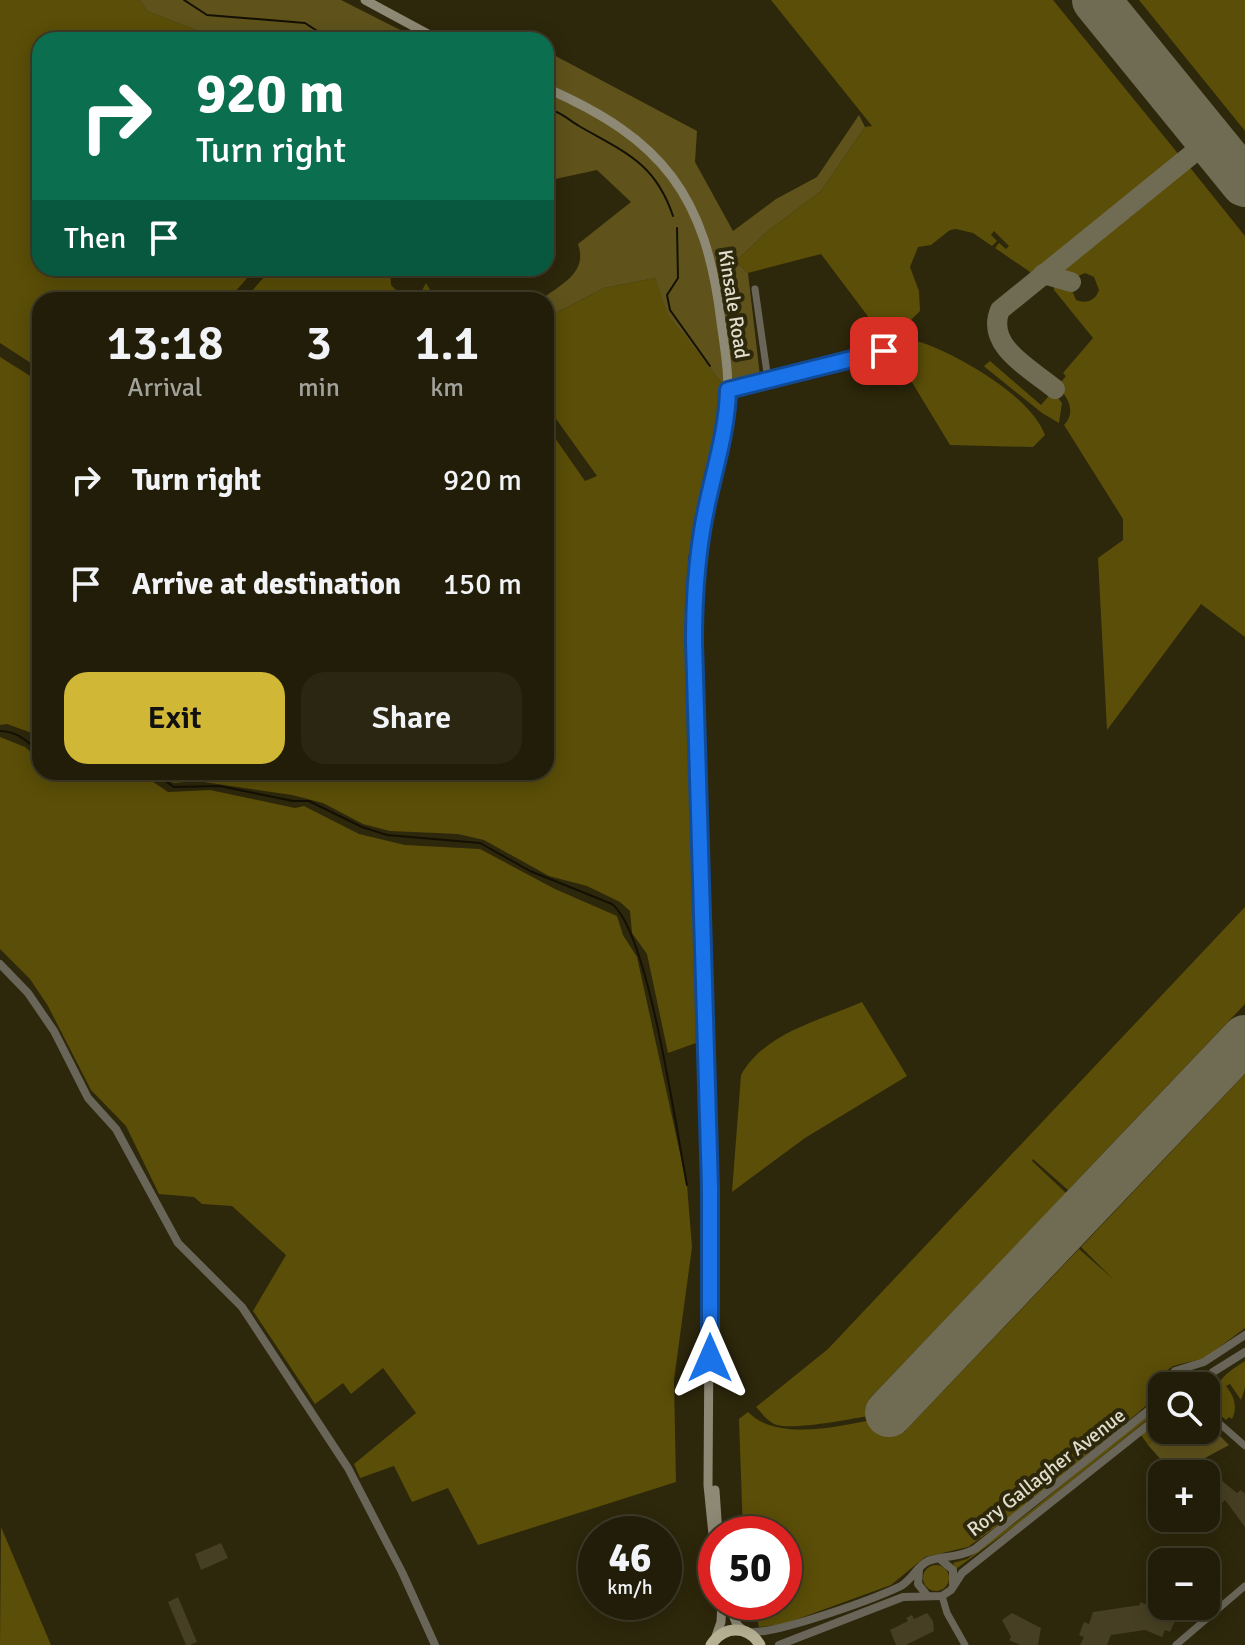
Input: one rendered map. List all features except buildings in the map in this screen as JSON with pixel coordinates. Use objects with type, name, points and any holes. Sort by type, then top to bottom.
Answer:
[{"type":"highway","points":[[713,1642],[728,1630],[745,1631],[760,1645]]},
{"type":"main road","points":[[365,0],[424,32]]},
{"type":"main road","name":"Kinsale Road","points":[[554,92],[597,114],[645,146],[670,173],[690,202],[707,245],[716,287],[728,390],[694,592],[710,1188],[708,1485],[711,1516]]},
{"type":"main road","name":"Kinsale Road","points":[[710,1415],[717,1516]]},
{"type":"main road","points":[[713,1642],[721,1620]]},
{"type":"main road","points":[[735,1620],[745,1631]]},
{"type":"street","points":[[755,289],[768,380]]},
{"type":"street","points":[[728,390],[884,351]]},
{"type":"street","points":[[0,964],[28,993],[55,1033],[88,1098],[116,1129],[178,1243],[242,1307],[348,1468],[402,1572],[435,1645]]},
{"type":"street","points":[[1174,1372],[1223,1352],[1245,1335]]},
{"type":"street","points":[[1213,1372],[1245,1352]]},
{"type":"street","points":[[1186,1369],[1194,1372]]},
{"type":"street","name":"Rory Gallagher Avenue","points":[[745,1631],[762,1633],[785,1628],[906,1583],[929,1561],[965,1555],[1004,1529],[1148,1411]]},
{"type":"street","name":"Rory Gallagher Avenue","points":[[942,1596],[962,1573],[1148,1425]]},
{"type":"street","points":[[1220,1426],[1245,1446]]},
{"type":"street","points":[[941,1560],[953,1570],[953,1585]]},
{"type":"street","points":[[920,1568],[918,1584],[926,1594]]},
{"type":"street","points":[[1176,1645],[1245,1586]]},
{"type":"street","points":[[779,1645],[903,1597],[926,1594],[942,1596],[947,1613],[965,1645]]},
{"type":"shaded area","points":[[0,0],[140,0],[147,11],[201,32],[32,32],[32,276],[249,276],[235,292],[32,292],[32,364],[0,343]]},
{"type":"shaded area","points":[[140,0],[341,0],[404,32],[201,32],[147,11]]},
{"type":"shaded area","points":[[771,0],[1053,0],[1180,156],[1033,274],[995,248],[999,243],[1006,249],[1009,246],[994,231],[991,235],[997,241],[992,246],[973,233],[956,229],[931,245],[918,247],[910,267],[919,291],[920,311],[888,343],[821,254],[748,273],[736,261],[768,231],[821,191],[865,127],[872,126]]},
{"type":"shaded area","points":[[1139,0],[1245,0],[1245,131]]},
{"type":"shaded area","points":[[554,55],[697,131],[695,162],[733,231],[776,199],[817,177],[859,115],[865,127],[821,191],[768,231],[736,261],[748,273],[760,376],[722,383],[668,315],[655,278],[604,288],[554,314],[552,292],[576,270],[580,254],[578,244],[631,202],[597,170],[554,179]]},
{"type":"shaded area","points":[[1188,165],[1245,236],[1245,637],[1201,604],[1107,730],[1098,558],[1123,540],[1123,519],[1064,425],[1070,415],[1070,405],[1057,387],[1066,376],[1063,373],[1093,338],[1054,290],[1053,280],[1070,286],[1076,300],[1084,302],[1093,299],[1099,290],[1094,277],[1085,273],[1072,279],[1055,274],[1057,270]]},
{"type":"shaded area","points":[[265,276],[390,276],[391,285],[398,292],[251,292]]},
{"type":"shaded area","points":[[655,278],[669,315],[722,383],[707,483],[688,558],[696,1043],[668,1053],[647,954],[632,933],[630,911],[620,902],[587,886],[549,876],[484,840],[458,834],[390,831],[363,824],[323,803],[292,795],[197,781],[174,783],[167,780],[554,780],[554,436],[585,481],[597,476],[554,416],[554,314],[604,288]]},
{"type":"shaded area","points":[[426,283],[431,292],[421,292]]},
{"type":"shaded area","points":[[911,339],[947,353],[988,376],[1024,405],[1045,435],[1033,447],[950,445],[893,351]]},
{"type":"shaded area","points":[[0,357],[32,377],[32,733],[7,724],[0,725]]},
{"type":"shaded area","points":[[990,361],[1041,405],[1053,391],[1062,403],[1059,423],[986,368],[984,366]]},
{"type":"shaded area","points":[[0,737],[32,753],[32,780],[150,780],[168,792],[210,790],[295,808],[304,806],[359,834],[405,845],[480,849],[555,889],[617,916],[623,935],[637,957],[687,1185],[692,1247],[674,1380],[676,1482],[478,1545],[448,1488],[412,1502],[394,1466],[360,1478],[354,1464],[416,1413],[383,1368],[351,1394],[343,1383],[315,1404],[253,1311],[286,1255],[232,1206],[202,1204],[194,1197],[159,1194],[126,1126],[91,1090],[48,1006],[30,979],[0,949]]},
{"type":"shaded area","points":[[1245,907],[1245,1004],[1068,1190],[1033,1159],[1066,1193],[869,1399],[883,1413],[795,1426],[774,1424],[766,1418],[756,1407],[828,1349]]},
{"type":"shaded area","points":[[862,1002],[907,1076],[805,1138],[732,1192],[741,1075],[764,1048],[779,1038]]},
{"type":"shaded area","points":[[1245,1074],[1245,1328],[1205,1358],[1173,1366],[1166,1372],[1148,1372],[1148,1404],[1035,1497],[1031,1496],[1023,1508],[968,1547],[925,1557],[891,1585],[802,1617],[802,1516],[742,1516],[739,1419],[748,1412],[761,1422],[777,1427],[814,1429],[887,1417],[904,1432],[1079,1249],[1112,1278],[1081,1247]]},
{"type":"shaded area","points":[[1245,1361],[1245,1388],[1241,1400],[1230,1384],[1226,1386],[1235,1406],[1232,1419],[1229,1417],[1226,1420],[1220,1415],[1220,1382]]},
{"type":"shaded area","points":[[1148,1414],[1148,1419],[1019,1523],[956,1569],[953,1563],[967,1559]]},
{"type":"shaded area","points":[[1148,1429],[1150,1444],[1148,1445],[1141,1435]]},
{"type":"shaded area","points":[[1220,1436],[1229,1445],[1201,1460],[1161,1460],[1148,1445],[1220,1444]]},
{"type":"shaded area","points":[[1,1527],[51,1645],[0,1645]]},
{"type":"shaded area","points":[[936,1565],[945,1569],[949,1578],[945,1587],[936,1591],[927,1587],[923,1578],[927,1569]]},
{"type":"shaded area","points":[[758,1620],[795,1620],[784,1624],[759,1627]]},
{"type":"waterway","points":[[184,0],[207,15],[305,23],[319,32]]},
{"type":"waterway","points":[[554,111],[636,160],[657,183],[673,216]]},
{"type":"waterway","points":[[677,228],[678,278],[667,295],[670,310],[710,366]]},
{"type":"waterway","points":[[0,731],[12,733],[32,746]]},
{"type":"waterway","points":[[164,780],[174,787],[220,786],[293,801],[309,801],[362,827],[387,835],[480,843],[530,871],[612,904],[625,922],[638,952],[649,991],[687,1185]]},
{"type":"taxiway","points":[[1055,389],[1004,346],[997,323],[1000,310],[1196,151],[1201,137],[1198,126]]},
{"type":"taxiway","points":[[1196,151],[1205,149],[1221,154]]},
{"type":"taxiway","points":[[1043,274],[1071,282]]},
{"type":"runway","points":[[1096,0],[1245,183]]},
{"type":"runway","points":[[889,1413],[1245,1039]]},
{"type":"route","points":[[710,1358],[710,1188],[694,642],[694,592],[702,531],[728,390],[884,351]]}]
